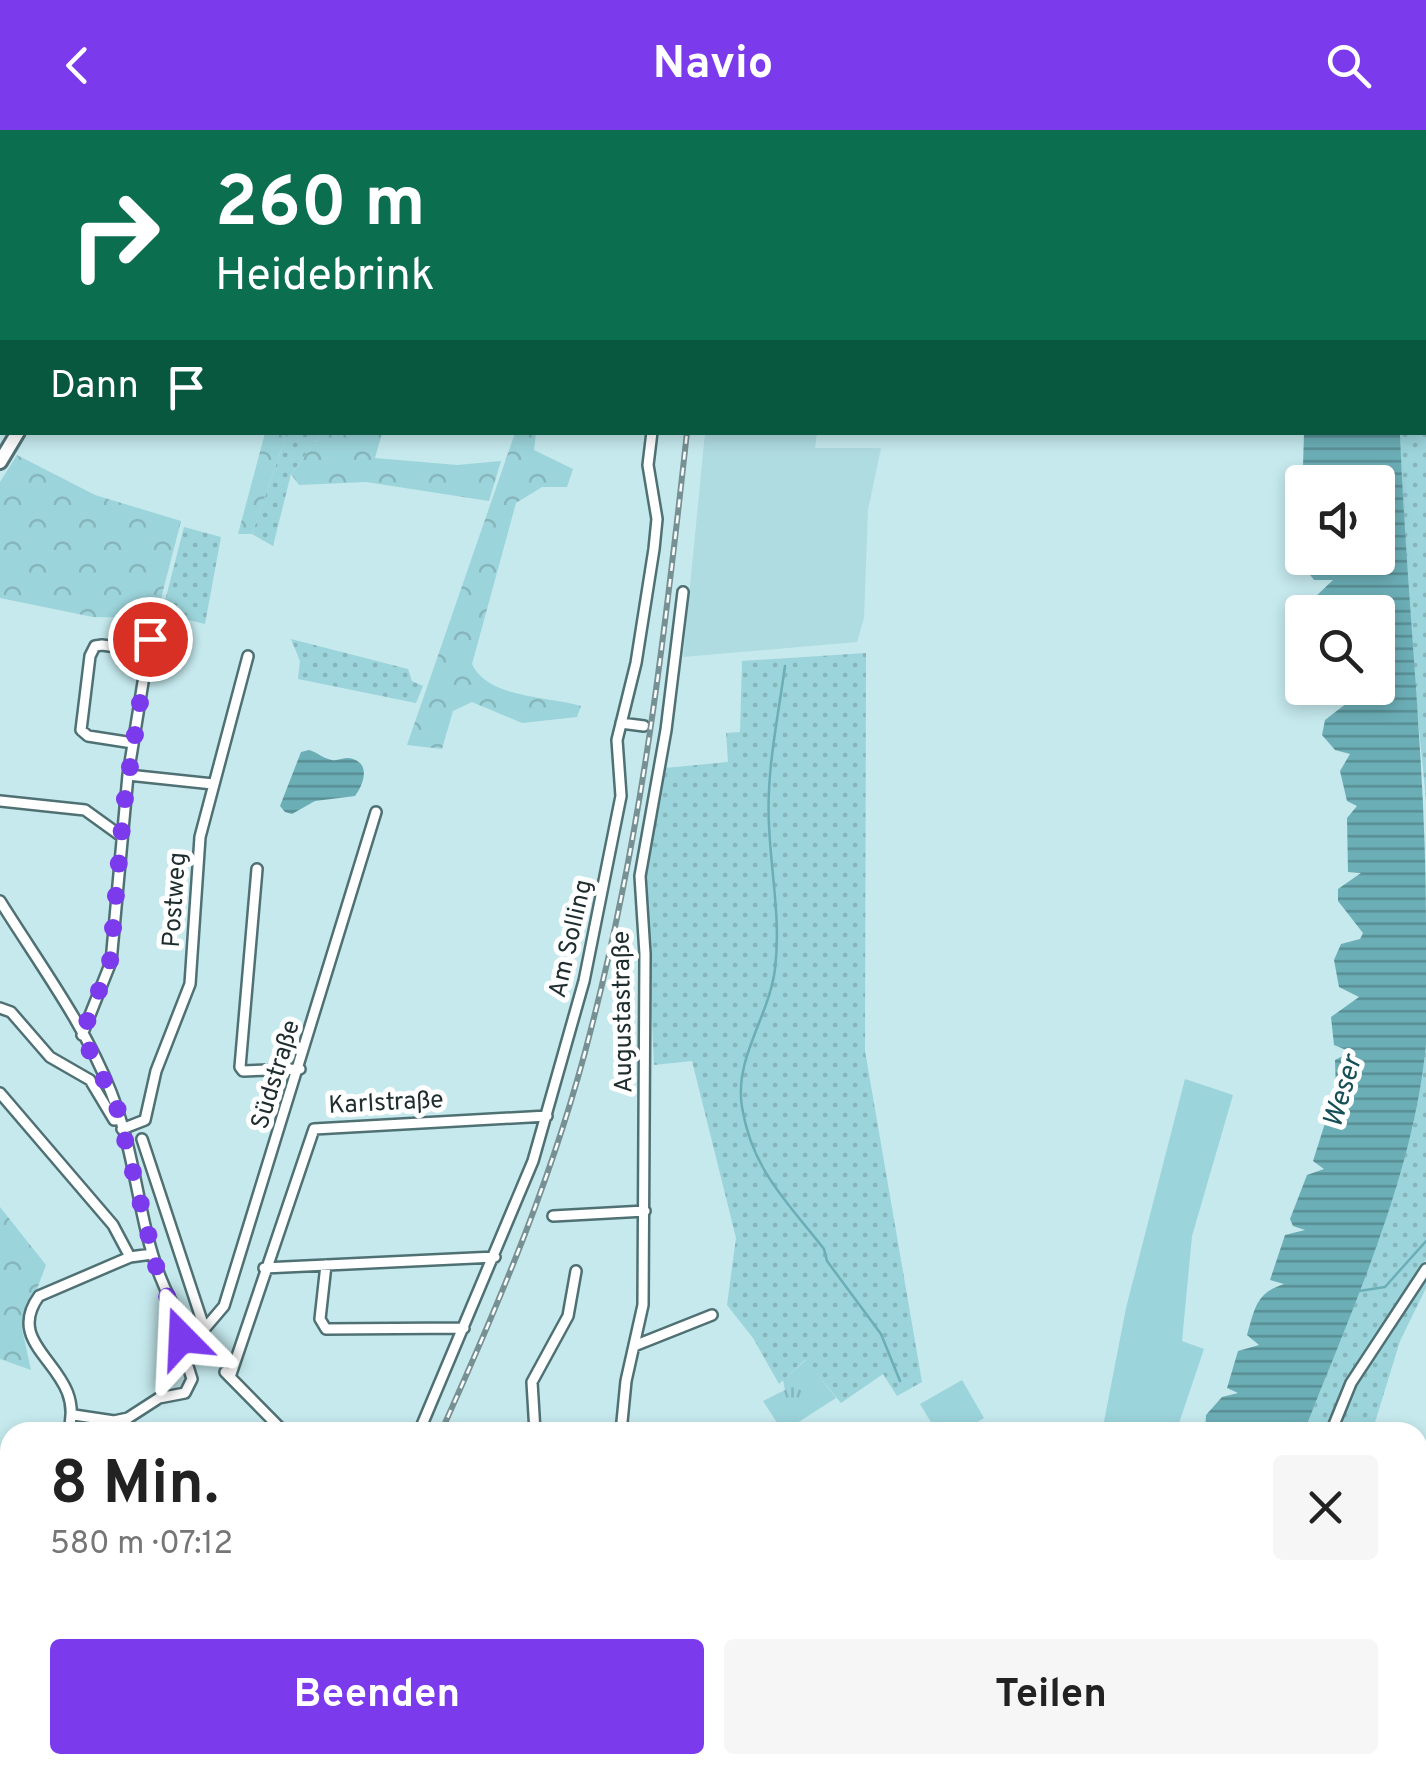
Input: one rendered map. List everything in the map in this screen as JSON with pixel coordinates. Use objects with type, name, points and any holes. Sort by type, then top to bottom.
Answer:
[{"type":"main road","points":[[0,462],[16,435]]},
{"type":"street","name":"Am Solling","points":[[422,1422],[495,1257],[547,1116],[604,892],[621,796],[621,724],[636,663],[654,549],[657,520],[648,465],[652,435]]},
{"type":"street","name":"Augustastraße","points":[[623,1422],[642,1305],[645,954],[640,876],[666,730],[683,592]]},
{"type":"street","points":[[82,1035],[110,962],[120,836],[150,639]]},
{"type":"street","points":[[133,743],[81,730],[90,656],[102,644],[147,651]]},
{"type":"street","name":"Postweg","points":[[121,1124],[145,1120],[150,1110],[156,1071],[190,984],[200,837],[248,656]]},
{"type":"street","points":[[621,724],[666,730]]},
{"type":"street","points":[[128,774],[213,784]]},
{"type":"street","points":[[0,801],[85,810],[120,836]]},
{"type":"street","name":"Südstraße","points":[[192,1336],[224,1306],[376,812]]},
{"type":"street","points":[[257,869],[240,1067],[243,1072],[300,1069]]},
{"type":"street","points":[[0,901],[110,1088],[167,1300],[213,1359]]},
{"type":"street","points":[[0,1008],[12,1012],[50,1057],[90,1080],[114,1120],[121,1124]]},
{"type":"street","points":[[0,1093],[112,1225],[130,1257]]},
{"type":"street","name":"Karlstraße","points":[[264,1268],[314,1130],[547,1116]]},
{"type":"street","points":[[142,1139],[204,1327]]},
{"type":"street","points":[[552,1216],[645,1211]]},
{"type":"street","points":[[71,1422],[74,1414],[67,1386],[32,1343],[30,1315],[39,1296],[130,1257],[152,1254]]},
{"type":"street","points":[[274,1422],[227,1375],[264,1268],[495,1257]]},
{"type":"street","points":[[326,1264],[320,1319],[326,1329],[464,1328]]},
{"type":"street","points":[[1335,1422],[1350,1382],[1426,1269]]},
{"type":"street","points":[[534,1422],[532,1382],[568,1316],[576,1271]]},
{"type":"street","points":[[634,1346],[712,1315]]},
{"type":"street","points":[[74,1414],[114,1421],[128,1418],[160,1398],[185,1393],[192,1379],[181,1344],[192,1336]]},
{"type":"shaded area","points":[[705,435],[817,435],[815,448],[881,448],[868,510],[864,618],[857,642],[683,657]]},
{"type":"green space","points":[[264,435],[286,435],[252,534],[238,534]]},
{"type":"green space","points":[[286,435],[320,435],[291,474],[273,546],[252,534]]},
{"type":"green space","points":[[320,435],[381,435],[375,458],[457,465],[501,461],[489,501],[366,482],[299,485],[291,474]]},
{"type":"green space","points":[[514,435],[536,435],[534,450],[573,469],[567,487],[542,487],[516,503],[472,664],[491,684],[505,690],[581,706],[577,717],[522,723],[472,702],[453,711],[442,749],[407,745]]},
{"type":"green space","points":[[1400,435],[1426,435],[1426,800],[1406,597]]},
{"type":"green space","points":[[17,455],[95,495],[181,521],[156,618],[93,617],[0,598],[0,482]]},
{"type":"green space","points":[[184,527],[221,537],[205,624],[168,615],[165,601]]},
{"type":"green space","points":[[291,639],[408,669],[412,681],[423,686],[416,703],[298,679],[300,661]]},
{"type":"green space","points":[[866,653],[865,1051],[922,1382],[897,1396],[883,1374],[841,1403],[805,1360],[779,1384],[753,1338],[727,1305],[736,1238],[692,1061],[654,1065],[645,875],[665,768],[728,762],[726,733],[740,732],[742,661]]},
{"type":"green space","points":[[1426,1041],[1426,1260],[1346,1379],[1330,1422],[1308,1422],[1377,1240],[1418,1092]]},
{"type":"green space","points":[[1185,1079],[1233,1095],[1192,1236],[1182,1341],[1204,1349],[1179,1422],[1104,1422],[1126,1308]]},
{"type":"green space","points":[[0,1207],[46,1265],[22,1329],[31,1370],[0,1359]]},
{"type":"green space","points":[[1426,1276],[1426,1288],[1400,1341],[1375,1422],[1340,1422],[1355,1384]]},
{"type":"green space","points":[[806,1360],[836,1398],[799,1422],[777,1422],[763,1401],[785,1390],[783,1380]]},
{"type":"green space","points":[[962,1380],[984,1418],[977,1422],[931,1422],[920,1404]]},
{"type":"water","name":"Weser","points":[[1304,435],[1400,435],[1423,800],[1426,1044],[1419,1094],[1394,1193],[1308,1422],[1206,1422],[1206,1415],[1222,1397],[1238,1393],[1227,1388],[1238,1351],[1259,1345],[1247,1335],[1262,1297],[1284,1284],[1270,1280],[1285,1235],[1305,1230],[1293,1226],[1290,1219],[1307,1175],[1324,1169],[1313,1161],[1326,1120],[1340,1115],[1331,1110],[1336,1094],[1335,1060],[1351,1052],[1334,1045],[1331,1017],[1359,997],[1339,987],[1334,960],[1341,944],[1360,939],[1363,933],[1338,901],[1338,889],[1361,873],[1348,872],[1347,818],[1357,806],[1347,801],[1340,771],[1350,754],[1335,750],[1322,735],[1325,720],[1344,705],[1395,705],[1395,595],[1317,595],[1333,580],[1314,580],[1310,575],[1395,575],[1395,465],[1303,465]]},
{"type":"water","points":[[309,750],[329,759],[356,760],[363,768],[361,785],[355,796],[315,801],[292,814],[285,812],[280,806],[301,752]]},
{"type":"waterway","points":[[785,666],[769,785],[777,950],[772,987],[747,1054],[742,1107],[763,1167],[881,1334],[900,1381]]},
{"type":"waterway","points":[[1359,1291],[1385,1287],[1426,1241]]},
{"type":"tunnel","points":[[644,726],[654,727]]},
{"type":"railway","points":[[445,1422],[525,1234],[561,1133],[591,1029],[638,807],[687,435]]},
{"type":"route","points":[[150,639],[120,836],[110,962],[98,1004],[82,1035],[117,1107],[159,1280],[188,1332],[182,1338]]}]
